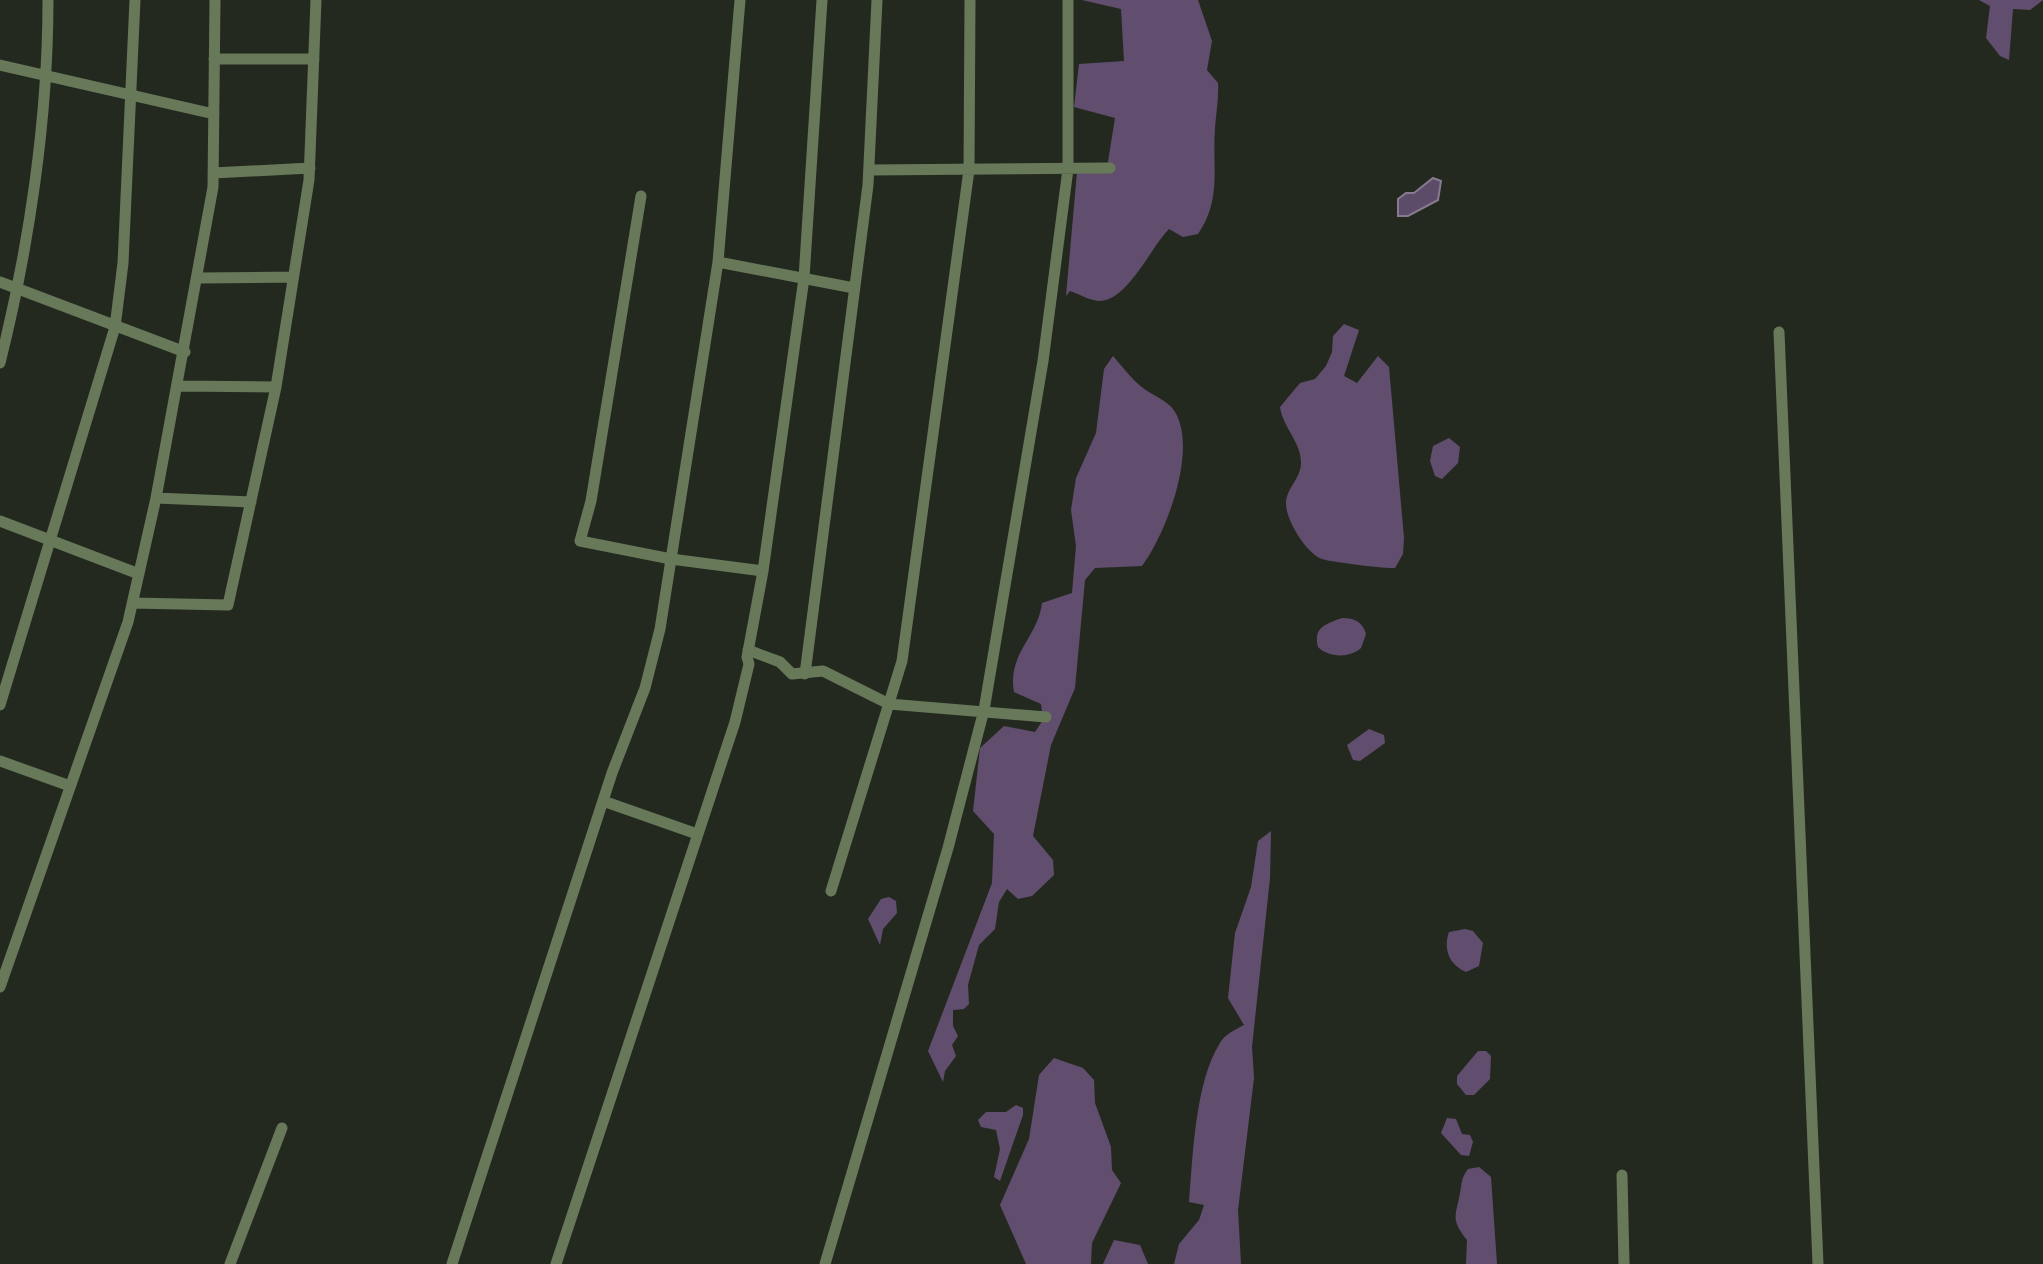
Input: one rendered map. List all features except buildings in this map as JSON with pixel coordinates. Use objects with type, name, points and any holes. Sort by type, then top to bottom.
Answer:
[{"type":"street","points":[[0,363],[17,287],[48,76],[48,0]]},
{"type":"street","points":[[0,705],[115,327],[123,263],[135,0]]},
{"type":"street","points":[[0,987],[133,603],[156,498],[199,278],[213,173],[215,0]]},
{"type":"street","points":[[133,603],[228,605],[276,387],[310,168],[316,0]]},
{"type":"street","points":[[452,1264],[603,801],[645,688],[660,629],[718,262],[740,0]]},
{"type":"street","points":[[549,1264],[694,833],[735,722],[749,664],[748,654],[763,571],[804,278],[822,0]]},
{"type":"street","points":[[805,674],[870,170],[877,0]]},
{"type":"street","points":[[831,891],[902,661],[969,170],[970,0]]},
{"type":"street","points":[[825,1264],[931,909],[984,710],[1043,361],[1068,169],[1068,0]]},
{"type":"street","points":[[214,59],[314,59]]},
{"type":"street","points":[[0,65],[214,114]]},
{"type":"street","points":[[213,173],[310,168]]},
{"type":"street","points":[[870,170],[1110,168]]},
{"type":"street","points":[[641,196],[591,501],[580,541],[671,559],[763,571]]},
{"type":"street","points":[[718,262],[854,288]]},
{"type":"street","points":[[199,278],[293,277]]},
{"type":"street","points":[[0,282],[185,352]]},
{"type":"street","points":[[1779,332],[1818,1264]]},
{"type":"street","points":[[179,386],[276,387]]},
{"type":"street","points":[[156,498],[251,502]]},
{"type":"street","points":[[0,521],[139,574]]},
{"type":"street","points":[[748,654],[780,662],[792,674],[823,671],[889,704],[1046,717]]},
{"type":"street","points":[[0,761],[70,786]]},
{"type":"street","points":[[603,801],[694,833]]},
{"type":"street","points":[[556,1264],[694,833]]},
{"type":"street","points":[[230,1264],[282,1128]]},
{"type":"street","points":[[1622,1175],[1624,1264]]},
{"type":"shaded area","points":[[1082,0],[1198,0],[1212,41],[1207,70],[1218,83],[1213,195],[1198,234],[1183,237],[1169,229],[1129,283],[1120,292],[1100,301],[1070,291],[1066,296],[1077,172],[1107,168],[1115,118],[1074,107],[1079,64],[1124,61],[1121,9]]},
{"type":"shaded area","points":[[1979,0],[2043,0],[2030,10],[2013,9],[2009,60],[2000,56],[1986,38],[1990,6]]},
{"type":"shaded area","points":[[1433,178],[1441,181],[1438,200],[1408,216],[1398,216],[1398,199],[1406,193],[1414,193]]},
{"type":"shaded area","points":[[1344,324],[1359,330],[1344,376],[1357,383],[1378,356],[1389,367],[1404,538],[1403,554],[1395,568],[1358,565],[1316,556],[1293,527],[1287,511],[1288,493],[1300,470],[1301,456],[1280,407],[1300,383],[1315,379],[1326,366],[1332,352],[1333,336]]},
{"type":"shaded area","points":[[1113,356],[1131,377],[1173,409],[1180,425],[1183,445],[1177,489],[1161,533],[1142,566],[1095,568],[1085,580],[1075,688],[1051,745],[1033,836],[1053,860],[1054,875],[1032,896],[1018,899],[1007,889],[999,902],[995,929],[979,945],[968,985],[969,1004],[964,1009],[953,1010],[953,1026],[958,1036],[952,1045],[956,1056],[945,1071],[943,1082],[928,1051],[992,883],[994,834],[973,811],[980,748],[1004,726],[1035,732],[1043,720],[1041,704],[1014,692],[1015,667],[1035,626],[1042,603],[1072,593],[1076,546],[1071,510],[1076,478],[1096,433],[1104,369]]},
{"type":"shaded area","points":[[1449,438],[1460,447],[1458,463],[1442,479],[1435,476],[1430,461],[1433,446]]},
{"type":"shaded area","points":[[1342,618],[1354,620],[1362,626],[1366,634],[1361,648],[1345,655],[1323,651],[1318,647],[1319,631]]},
{"type":"shaded area","points":[[1369,729],[1384,735],[1385,743],[1360,761],[1353,760],[1347,745]]},
{"type":"shaded area","points":[[1271,831],[1270,878],[1252,1047],[1254,1078],[1238,1210],[1241,1264],[1174,1264],[1179,1244],[1199,1220],[1204,1205],[1189,1202],[1200,1098],[1220,1043],[1244,1025],[1228,998],[1235,933],[1251,887],[1258,841]]},
{"type":"shaded area","points":[[889,897],[896,901],[897,913],[883,929],[880,945],[868,919],[881,899]]},
{"type":"shaded area","points":[[1473,931],[1483,943],[1479,966],[1466,972],[1452,961],[1447,944],[1449,932]]},
{"type":"shaded area","points":[[1478,1051],[1486,1051],[1491,1056],[1490,1079],[1474,1095],[1466,1095],[1457,1084],[1457,1076]]},
{"type":"shaded area","points":[[1054,1058],[1083,1068],[1094,1080],[1095,1103],[1111,1147],[1112,1170],[1121,1183],[1092,1243],[1091,1264],[1026,1264],[1000,1205],[1029,1139],[1039,1075]]},
{"type":"shaded area","points":[[1016,1105],[1023,1108],[1023,1115],[1000,1181],[994,1177],[1000,1149],[996,1130],[981,1127],[978,1120],[986,1112],[1006,1112]]},
{"type":"shaded area","points":[[1447,1118],[1456,1119],[1462,1134],[1470,1135],[1473,1142],[1469,1156],[1461,1155],[1441,1133]]},
{"type":"shaded area","points":[[1479,1167],[1491,1177],[1497,1264],[1466,1264],[1467,1240],[1456,1222],[1463,1178],[1468,1169]]},
{"type":"shaded area","points":[[1114,1240],[1140,1245],[1148,1264],[1103,1264]]}]
